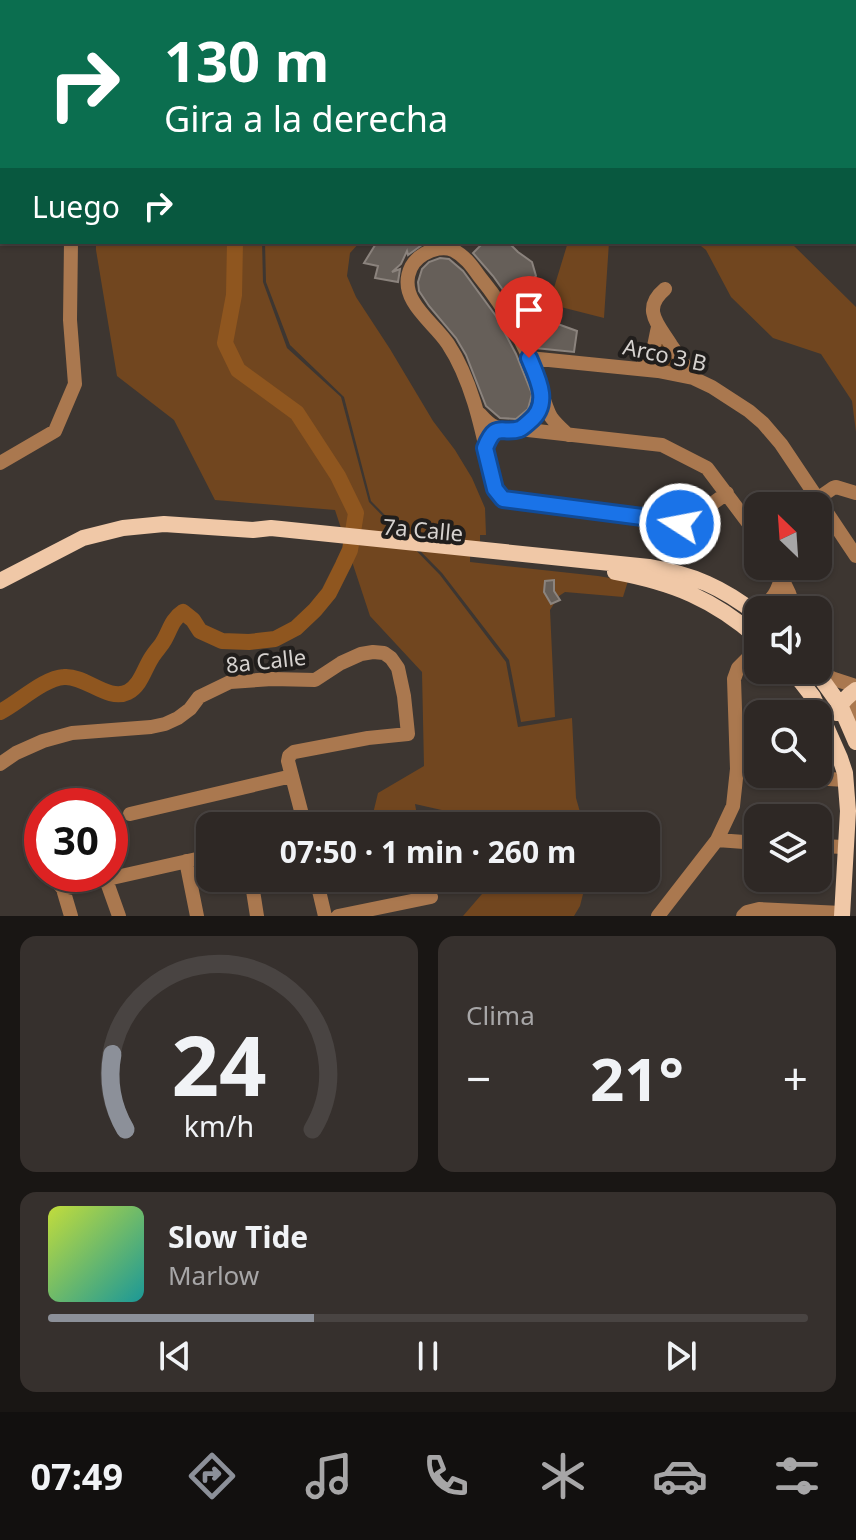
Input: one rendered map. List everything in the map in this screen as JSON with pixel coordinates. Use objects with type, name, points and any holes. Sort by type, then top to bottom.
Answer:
[{"type":"main road","name":"7a Calle","points":[[0,581],[83,538],[123,528],[164,524],[493,554],[642,577],[689,593],[744,627]]},
{"type":"main road","points":[[493,554],[649,567],[715,585],[744,605]]},
{"type":"main road","points":[[689,593],[715,585]]},
{"type":"main road","points":[[803,684],[813,697],[840,758]]},
{"type":"main road","points":[[828,684],[848,705]]},
{"type":"main road","points":[[856,688],[848,695],[849,724],[856,742]]},
{"type":"main road","points":[[842,914],[850,876],[845,847],[848,811],[836,718],[848,705]]},
{"type":"street","points":[[0,463],[55,431],[75,384],[70,320],[71,244]]},
{"type":"street","points":[[568,435],[552,418],[529,358],[505,310],[465,258],[453,250],[437,249],[411,264],[407,284],[409,293],[420,312],[447,342],[463,374],[477,410],[495,489],[503,499],[650,518],[673,525],[687,522],[727,493]]},
{"type":"street","points":[[665,289],[657,295],[653,312],[658,327],[693,378]]},
{"type":"street","points":[[641,368],[652,356],[658,327]]},
{"type":"street","name":"Arco 3 B","points":[[529,358],[641,368],[693,378],[712,387],[763,423],[781,444],[806,492]]},
{"type":"street","points":[[519,429],[535,417],[541,406],[542,393]]},
{"type":"street","points":[[477,410],[490,425],[500,429],[662,445],[707,468],[744,517]]},
{"type":"street","points":[[485,448],[491,436],[500,429]]},
{"type":"street","points":[[828,492],[836,487],[856,493]]},
{"type":"street","name":"Arco 3 B","points":[[832,527],[856,556]]},
{"type":"street","name":"8a Calle","points":[[0,764],[43,741],[72,733],[165,724],[190,709],[199,697],[230,682],[315,680],[361,654],[384,653],[391,658],[398,668],[408,734],[294,752],[288,761],[292,776]]},
{"type":"street","points":[[658,916],[717,840],[733,806],[737,769],[735,685],[744,670]]},
{"type":"street","points":[[832,678],[856,688]]},
{"type":"street","points":[[130,814],[292,776],[301,812]]},
{"type":"street","points":[[832,779],[845,780]]},
{"type":"street","points":[[717,840],[744,842]]},
{"type":"street","points":[[832,847],[845,847]]},
{"type":"street","points":[[128,872],[196,859]]},
{"type":"street","points":[[186,861],[197,916]]},
{"type":"street","points":[[64,892],[71,916]]},
{"type":"street","points":[[111,892],[119,916]]},
{"type":"street","points":[[253,892],[257,916]]},
{"type":"street","points":[[319,892],[325,916]]},
{"type":"street","points":[[338,916],[396,910],[431,897]]},
{"type":"street","points":[[743,916],[759,909],[842,914]]},
{"type":"shaded area","points":[[96,244],[262,244],[263,282],[287,348],[341,397],[369,502],[440,575],[506,662],[518,727],[572,718],[576,798],[580,812],[451,812],[415,804],[416,812],[373,812],[378,793],[424,766],[422,672],[370,616],[335,510],[215,500],[174,420],[117,376]]},
{"type":"shaded area","points":[[265,244],[358,244],[350,253],[347,276],[356,297],[433,421],[455,450],[485,508],[486,535],[480,535],[480,545],[470,545],[470,562],[628,581],[623,597],[565,592],[550,610],[555,717],[521,722],[509,660],[442,573],[371,501],[344,397],[290,345],[266,282]]},
{"type":"shaded area","points":[[567,244],[609,244],[604,318],[549,304]]},
{"type":"shaded area","points":[[698,244],[792,244],[856,307],[856,432],[852,401],[821,354],[773,338],[731,297],[706,250]]},
{"type":"shaded area","points":[[658,336],[684,373],[648,367]]},
{"type":"shaded area","points":[[484,892],[584,892],[574,916],[463,916]]},
{"type":"building","points":[[376,244],[423,244],[408,255],[407,251],[401,264],[392,272],[400,269],[398,282],[375,278],[378,266],[364,263]]},
{"type":"building","points":[[482,244],[510,244],[532,262],[536,276],[529,282],[541,318],[577,331],[574,352],[535,348],[513,304],[473,253]]},
{"type":"building","points":[[440,258],[449,259],[463,271],[496,316],[516,354],[532,394],[528,409],[516,419],[500,418],[486,406],[466,355],[419,291],[422,269]]},
{"type":"building","points":[[554,580],[554,591],[560,600],[551,604],[544,592],[545,581]]},
{"type":"waterway","points":[[0,712],[56,678],[72,677],[113,694],[128,692],[139,681],[173,622],[183,612],[200,631],[222,641],[275,639],[296,628],[329,593],[350,550],[356,513],[338,476],[297,413],[238,370],[225,343],[234,295],[235,244]]},
{"type":"route","points":[[529,358],[542,393],[541,406],[535,417],[519,429],[495,432],[485,448],[498,495],[503,499],[680,524]]}]
